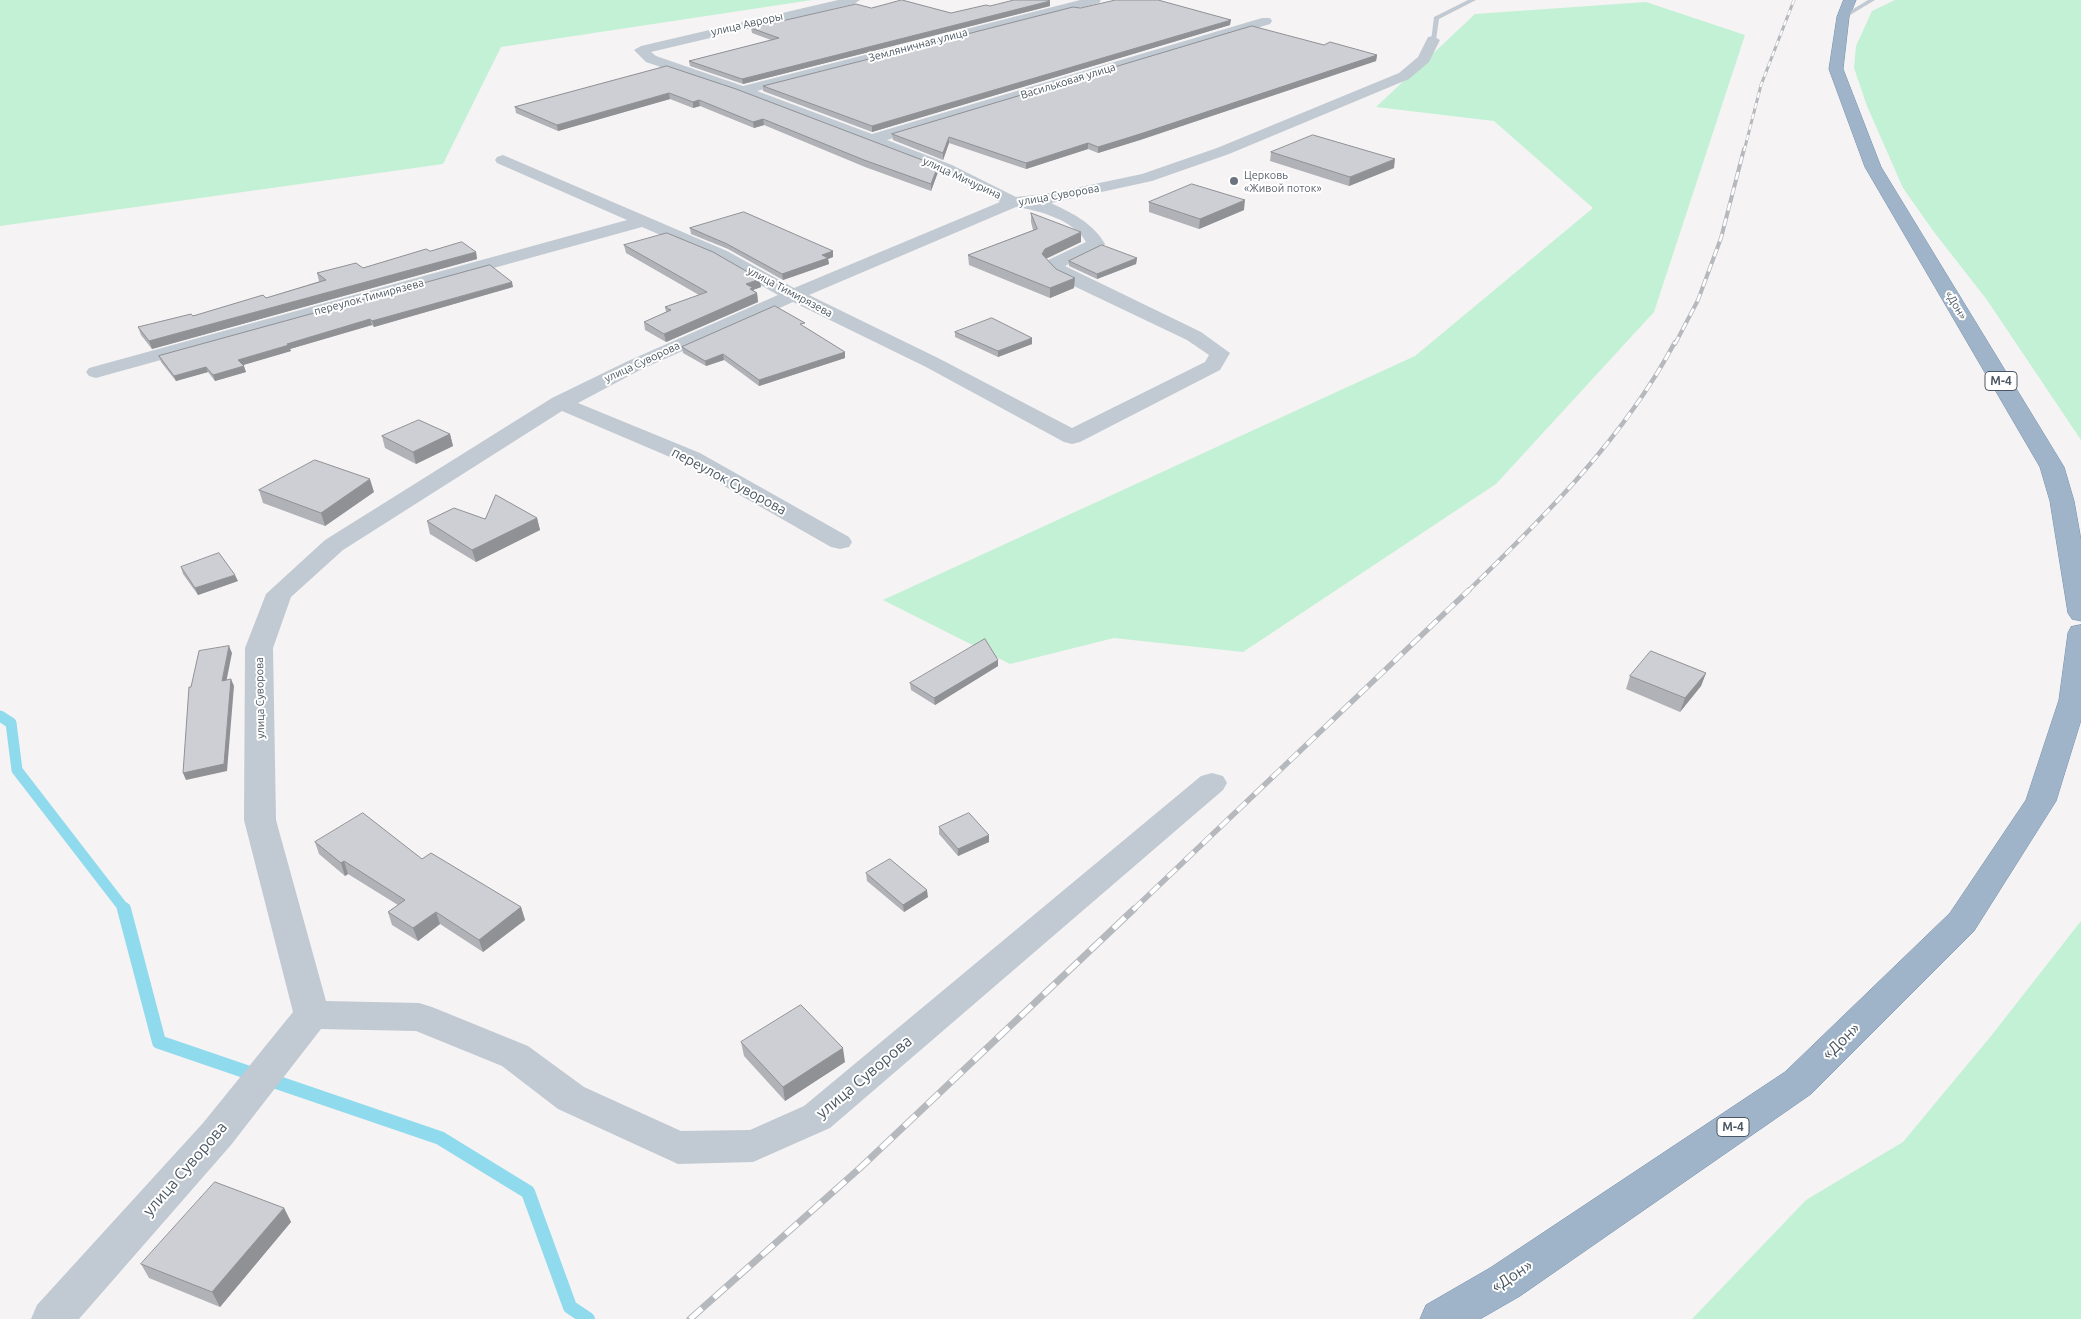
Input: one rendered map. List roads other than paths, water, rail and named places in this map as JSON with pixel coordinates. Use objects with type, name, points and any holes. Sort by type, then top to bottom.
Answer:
[{"type":"highway","name":"«Дон»","points":[[1850,0],[1843,18],[1836,69],[1873,167],[2052,467],[2063,510],[2081,613]]},
{"type":"highway","name":"«Дон»","points":[[1441,1319],[1505,1282],[1798,1083],[1962,922],[2041,801],[2073,700],[2081,633]]},
{"type":"street","name":"улица Авроры","points":[[641,50],[854,0]]},
{"type":"street","name":"Земляничная улица","points":[[742,90],[1095,0]]},
{"type":"street","name":"Васильковая улица","points":[[870,140],[1266,21]]},
{"type":"street","name":"улица Суворова","points":[[312,1015],[260,820],[261,712],[259,648],[280,594],[334,545],[560,403],[634,365],[1014,202],[1052,198],[1146,178],[1223,151],[1404,76],[1424,59],[1433,40]]},
{"type":"street","name":"улица Мичурина","points":[[641,50],[651,59],[742,90],[946,168],[1014,202],[1043,206],[1069,218],[1092,235],[1096,244],[1052,265],[1064,274],[1194,336],[1220,353],[1213,366],[1072,437]]},
{"type":"street","name":"улица Тимирязева","points":[[503,160],[721,255],[794,295],[933,363],[1072,437]]},
{"type":"street","name":"переулок Тимирязева","points":[[96,372],[643,221]]},
{"type":"street","name":"переулок Суворова","points":[[560,403],[692,458],[840,542]]},
{"type":"street","name":"улица Суворова","points":[[312,1015],[420,1017],[515,1056],[572,1098],[678,1148],[753,1146],[817,1117],[1212,783]]},
{"type":"street","name":"улица Суворова","points":[[52,1319],[217,1134],[312,1015]]},
{"type":"lane","points":[[1433,40],[1436,18],[1474,0]]},
{"type":"lane","points":[[1843,18],[1872,0]]},
{"type":"waterway","points":[[0,716],[11,723],[17,770],[125,910]]},
{"type":"waterway","points":[[124,909],[159,1042],[440,1138],[528,1192],[570,1307],[588,1319]]},
{"type":"railway","points":[[1744,151],[1761,85],[1794,0]]},
{"type":"railway","points":[[1675,344],[1698,300],[1721,238],[1744,149]]},
{"type":"railway","points":[[1469,590],[1554,505],[1607,443],[1655,377],[1675,342]]},
{"type":"railway","points":[[1133,910],[1469,590]]},
{"type":"railway","points":[[690,1319],[860,1168],[1134,909]]},
{"type":"place","name":"Церковь «Живой поток»","points":[[1234,181]]}]
